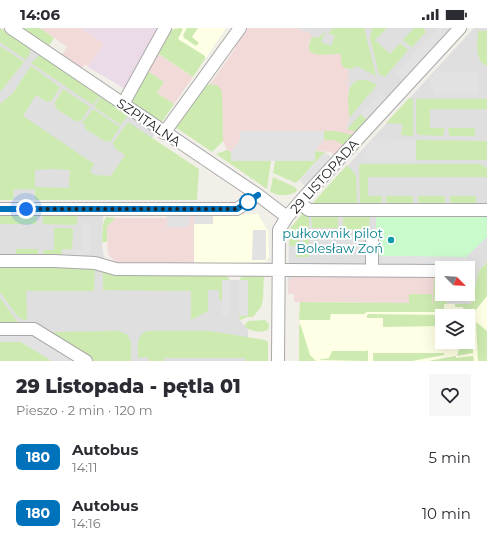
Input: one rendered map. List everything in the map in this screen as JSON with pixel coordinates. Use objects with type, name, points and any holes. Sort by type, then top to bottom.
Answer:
[{"type":"street","name":"SZPITALNA","points":[[11,28],[38,48],[74,70],[164,133],[258,195],[287,217]]},
{"type":"street","points":[[123,104],[165,28]]},
{"type":"street","points":[[164,133],[240,28]]},
{"type":"street","name":"29 LISTOPADA","points":[[278,361],[278,230],[299,203],[460,28]]},
{"type":"street","points":[[0,209],[237,209],[258,195]]},
{"type":"street","points":[[299,203],[309,210],[487,210]]},
{"type":"street","points":[[372,236],[372,271]]},
{"type":"street","points":[[0,261],[95,263],[116,269],[435,271]]},
{"type":"street","points":[[0,329],[34,329],[86,361]]},
{"type":"shaded area","points":[[0,28],[155,133],[119,200],[0,200]]},
{"type":"shaded area","points":[[40,28],[81,28],[104,44],[88,67],[85,64],[81,69],[62,55],[67,47]]},
{"type":"shaded area","points":[[81,28],[162,28],[127,90],[88,67],[104,44]]},
{"type":"shaded area","points":[[170,28],[226,28],[193,77],[156,52]]},
{"type":"shaded area","points":[[248,28],[298,28],[305,32],[309,31],[312,37],[308,44],[314,54],[342,54],[342,65],[348,70],[349,118],[347,129],[356,132],[334,156],[331,152],[315,151],[315,161],[231,161],[231,152],[227,150],[223,141],[222,91],[210,84],[235,49],[235,45]]},
{"type":"shaded area","points":[[298,28],[452,28],[356,132],[347,129],[349,118],[348,70],[314,54],[309,31],[305,32]]},
{"type":"shaded area","points":[[438,28],[443,28],[448,33],[403,80],[396,73]]},
{"type":"shaded area","points":[[474,28],[487,28],[487,262],[479,271],[475,288],[475,261],[435,261],[435,301],[472,301],[471,304],[294,302],[294,294],[288,294],[289,238],[291,227]]},
{"type":"shaded area","points":[[156,52],[193,77],[174,104],[157,93],[164,82],[146,70]]},
{"type":"shaded area","points":[[437,71],[479,72],[479,95],[434,95],[434,90],[430,90],[430,77],[433,77]]},
{"type":"shaded area","points":[[381,92],[388,98],[367,120],[361,114]]},
{"type":"shaded area","points":[[240,131],[324,131],[324,140],[315,151],[315,161],[231,161],[231,152],[240,140]]},
{"type":"shaded area","points":[[416,140],[416,161],[363,161],[363,157],[370,141]]},
{"type":"shaded area","points":[[325,152],[332,158],[306,187],[299,180]]},
{"type":"shaded area","points":[[0,214],[103,215],[102,246],[104,270],[228,277],[230,280],[248,280],[239,316],[240,320],[248,330],[248,338],[268,361],[51,361],[21,342],[0,342]]},
{"type":"shaded area","points":[[258,214],[268,231],[269,256],[266,262],[194,264],[194,215]]},
{"type":"shaded area","points":[[167,215],[194,215],[194,264],[117,264],[108,254],[107,226],[116,218],[167,218]]},
{"type":"shaded area","points":[[167,215],[190,215],[189,227],[167,227]]},
{"type":"shaded area","points":[[194,215],[213,215],[213,224],[194,224]]},
{"type":"shaded area","points":[[83,222],[91,222],[90,254],[83,254],[82,258],[62,257],[62,249],[83,250]]},
{"type":"shaded area","points":[[253,230],[266,230],[266,260],[252,260]]},
{"type":"shaded area","points":[[383,256],[466,257],[466,261],[435,261],[435,265],[383,265]]},
{"type":"shaded area","points":[[487,262],[487,361],[299,361],[300,302],[471,304],[472,301],[475,301],[475,288],[479,271]]},
{"type":"shaded area","points":[[294,277],[435,277],[433,303],[294,302],[294,294],[288,294],[289,281]]},
{"type":"shaded area","points":[[222,280],[230,280],[230,316],[222,316]]},
{"type":"shaded area","points":[[239,280],[248,280],[248,316],[239,316]]},
{"type":"shaded area","points":[[0,332],[32,333],[81,361],[52,361],[21,342],[0,342]]},
{"type":"green space","points":[[0,28],[30,48],[30,53],[26,60],[0,42]]},
{"type":"green space","points":[[22,28],[40,28],[54,38],[48,47]]},
{"type":"green space","points":[[180,28],[183,29],[178,39],[205,56],[205,59],[193,77],[156,52],[171,30]]},
{"type":"green space","points":[[187,28],[198,28],[192,37],[199,43],[196,46],[184,38],[183,35]]},
{"type":"green space","points":[[333,28],[364,28],[376,76],[357,66],[351,69],[344,68],[341,63],[341,54],[322,55],[316,54],[309,49],[309,44],[312,37],[318,38],[325,32],[321,42],[331,46],[335,36],[328,33]]},
{"type":"green space","points":[[372,28],[387,28],[375,40],[390,54],[400,43],[408,50],[385,77],[379,74],[370,38]]},
{"type":"green space","points":[[414,28],[423,28],[426,32],[411,47],[403,40]]},
{"type":"green space","points":[[478,31],[487,31],[487,66],[483,64],[478,56]]},
{"type":"green space","points":[[0,46],[24,62],[0,92]]},
{"type":"green space","points":[[39,56],[100,96],[93,105],[31,63]]},
{"type":"green space","points":[[31,66],[60,87],[51,102],[49,100],[47,102],[36,95],[23,116],[94,164],[90,172],[95,175],[111,176],[125,155],[114,148],[115,145],[112,144],[128,122],[199,169],[197,200],[35,200],[35,189],[14,189],[13,200],[0,200],[0,104],[12,94]],"holes":[[[35,170],[70,170],[69,188],[35,187]]]},
{"type":"green space","points":[[146,70],[164,82],[157,93],[174,104],[162,122],[132,103],[133,95]]},
{"type":"green space","points":[[359,80],[367,80],[377,85],[349,118],[349,90],[354,82]]},
{"type":"green space","points":[[210,84],[218,86],[222,91],[223,141],[212,152],[175,127],[204,87]]},
{"type":"green space","points":[[63,89],[90,107],[80,122],[78,120],[77,122],[55,108],[57,106],[54,104]]},
{"type":"green space","points":[[101,97],[128,115],[121,125],[94,107]]},
{"type":"green space","points":[[409,98],[413,99],[413,136],[401,135],[403,124],[386,123]]},
{"type":"green space","points":[[416,99],[487,99],[487,109],[430,109],[430,128],[444,128],[444,134],[442,136],[419,135],[416,132]]},
{"type":"green space","points":[[93,109],[120,127],[110,142],[107,140],[106,142],[84,128],[86,125],[82,123]]},
{"type":"green space","points":[[361,114],[367,120],[356,132],[347,129]]},
{"type":"green space","points":[[448,128],[475,128],[475,134],[474,136],[450,136]]},
{"type":"green space","points":[[324,131],[335,131],[353,135],[344,145],[334,140],[324,140]]},
{"type":"green space","points":[[416,140],[487,141],[487,160],[416,160]]},
{"type":"green space","points":[[227,150],[231,152],[232,161],[271,161],[267,189],[216,154]]},
{"type":"green space","points":[[315,151],[325,152],[296,183],[273,173],[275,161],[315,161]]},
{"type":"green space","points":[[359,164],[480,164],[487,168],[487,177],[368,177],[368,196],[382,196],[382,206],[361,206]]},
{"type":"green space","points":[[347,165],[356,175],[357,203],[355,206],[310,206]]},
{"type":"green space","points":[[273,177],[295,187],[297,191],[284,195],[270,192]]},
{"type":"green space","points":[[386,196],[413,196],[413,206],[386,206]]},
{"type":"green space","points":[[418,196],[445,196],[445,206],[418,206]]},
{"type":"green space","points":[[450,196],[476,196],[476,206],[450,206]]},
{"type":"green space","points":[[303,213],[309,213],[309,228],[295,246],[289,246],[291,227]]},
{"type":"green space","points":[[311,213],[338,213],[338,228],[312,228]]},
{"type":"green space","points":[[343,213],[370,213],[369,230],[343,230]]},
{"type":"green space","points":[[376,213],[487,213],[487,237],[466,257],[376,256]]},
{"type":"green space","points":[[0,214],[37,214],[36,224],[0,224]]},
{"type":"green space","points":[[43,214],[77,214],[77,223],[75,225],[43,224]]},
{"type":"green space","points":[[106,217],[116,218],[107,226],[107,242],[102,242],[103,224]]},
{"type":"green space","points":[[54,228],[71,228],[73,230],[72,250],[62,249],[62,256],[43,256],[43,250],[54,250]]},
{"type":"green space","points":[[309,234],[309,257],[296,257],[296,250]]},
{"type":"green space","points":[[16,249],[38,249],[38,257],[16,257]]},
{"type":"green space","points":[[487,262],[487,296],[475,311],[475,309],[455,307],[455,304],[471,304],[472,301],[475,301],[475,288],[479,271]]},
{"type":"green space","points":[[5,265],[95,267],[94,291],[26,291],[27,321],[18,317],[0,292],[0,269]]},
{"type":"green space","points":[[100,270],[225,274],[230,280],[222,281],[222,300],[219,300],[219,290],[208,290],[208,311],[191,320],[191,291],[103,290],[103,273],[100,273]]},
{"type":"green space","points":[[244,274],[264,274],[263,299],[261,307],[253,317],[240,320],[239,316],[248,316],[248,280],[239,280]]},
{"type":"green space","points":[[435,277],[435,301],[447,301],[447,304],[444,304],[444,309],[435,309],[435,312],[367,312],[364,314],[331,314],[330,320],[299,320],[300,302],[409,303],[409,294],[432,294],[433,303]]},
{"type":"green space","points":[[0,298],[20,325],[0,325]]},
{"type":"green space","points":[[367,315],[435,315],[435,326],[383,327],[383,318],[367,318]]},
{"type":"green space","points":[[265,320],[269,324],[268,330],[265,331],[253,331],[244,326],[248,321]]},
{"type":"green space","points":[[476,322],[487,331],[487,361],[478,361]]},
{"type":"green space","points":[[299,324],[301,326],[310,355],[316,361],[299,361]]},
{"type":"green space","points":[[119,331],[128,335],[131,342],[131,361],[93,361],[51,333],[53,332]]},
{"type":"green space","points":[[147,331],[210,331],[265,340],[268,342],[268,361],[245,361],[245,358],[164,358],[164,361],[149,361],[148,357],[138,358],[139,338]]},
{"type":"green space","points":[[0,342],[21,342],[52,361],[0,361]]},
{"type":"green space","points":[[368,349],[368,361],[318,360],[329,358],[332,351],[367,351]]},
{"type":"green space","points":[[459,349],[473,349],[473,353],[457,356]]},
{"type":"green space","points":[[373,353],[444,353],[444,355],[412,361],[373,361]]},
{"type":"green space","points":[[456,356],[456,358],[473,356],[474,361],[428,361]]},
{"type":"bus line","name":"180","points":[[0,209],[237,209],[258,195]]},
{"type":"place","name":"pułkownik pilot Bolesław Zoń","points":[[391,240]]},
{"type":"route","points":[[26,209],[237,209],[248,202]]}]
